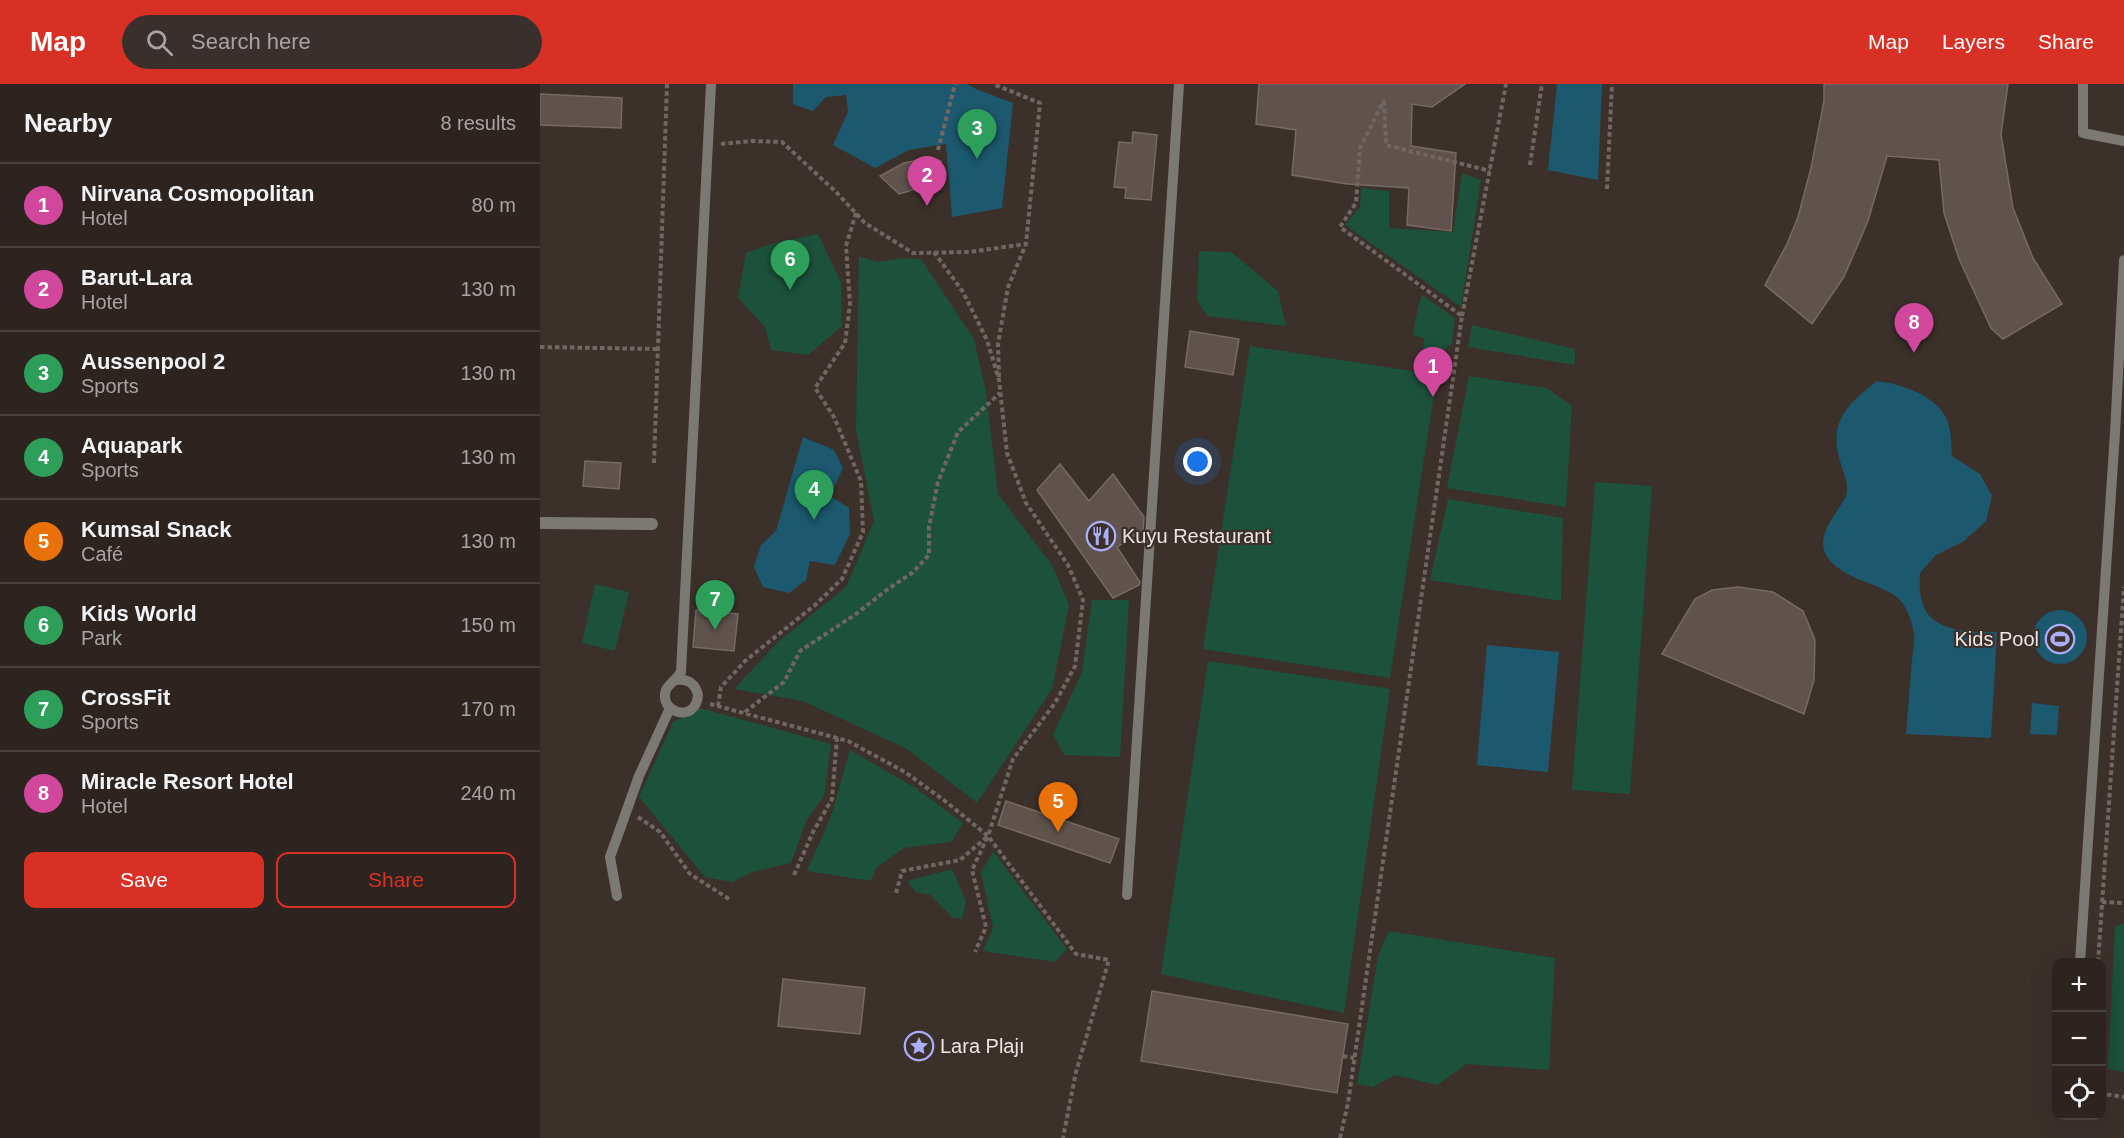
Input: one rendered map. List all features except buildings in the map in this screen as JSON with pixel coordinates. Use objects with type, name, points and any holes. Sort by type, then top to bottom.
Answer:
[{"type":"street","points":[[540,523],[652,524]]},
{"type":"lane","points":[[677,680],[688,681],[697,689],[698,700],[691,710],[679,713],[670,708],[666,703],[665,692],[677,680],[681,672],[711,84]]},
{"type":"lane","points":[[1126,895],[1179,84]]},
{"type":"lane","points":[[2083,84],[2083,133],[2124,141]]},
{"type":"lane","points":[[2080,958],[2115,433],[2124,260]]},
{"type":"lane","points":[[617,896],[610,857],[639,776],[670,708]]},
{"type":"path","points":[[654,464],[667,84]]},
{"type":"path","points":[[938,150],[955,84]]},
{"type":"path","points":[[744,713],[784,682],[800,651],[912,573],[929,555],[929,527],[938,482],[958,432],[1000,393],[998,344],[1008,287],[1026,244],[1040,103],[993,84]]},
{"type":"path","points":[[1340,1138],[1348,1103],[1462,316],[1506,84]]},
{"type":"path","points":[[1530,165],[1542,84]]},
{"type":"path","points":[[1607,189],[1612,84]]},
{"type":"path","points":[[1462,316],[1340,227],[1356,203],[1359,148],[1384,100],[1386,145],[1490,171]]},
{"type":"path","points":[[718,144],[752,141],[782,142],[865,223],[913,252],[969,252],[1026,244]]},
{"type":"path","points":[[718,706],[722,687],[745,661],[815,605],[842,579],[863,532],[861,481],[834,417],[815,388],[845,343],[850,304],[846,246],[856,213]]},
{"type":"path","points":[[934,252],[963,292],[987,340],[999,380],[1007,453],[1026,503],[1068,566],[1083,600],[1075,666],[1055,703],[1013,759],[988,836],[972,870],[986,927],[975,952]]},
{"type":"path","points":[[540,347],[658,349]]},
{"type":"path","points":[[2098,958],[2124,587]]},
{"type":"path","points":[[698,700],[848,741],[905,772],[988,836],[1077,954],[1109,960],[1076,1072],[1063,1138]]},
{"type":"path","points":[[794,875],[813,832],[832,799],[837,738]]},
{"type":"path","points":[[627,809],[660,832],[690,874],[729,899]]},
{"type":"path","points":[[896,893],[902,871],[960,860],[988,836]]},
{"type":"path","points":[[2102,902],[2124,903]]},
{"type":"path","points":[[1343,1056],[1354,1058]]},
{"type":"path","points":[[2106,1094],[2124,1097]]},
{"type":"green space","points":[[1462,173],[1481,180],[1461,307],[1345,225],[1360,207],[1361,188],[1389,191],[1389,228],[1453,232]]},
{"type":"green space","points":[[818,234],[841,282],[842,326],[808,355],[771,350],[765,327],[738,298],[746,253],[774,243]]},
{"type":"green space","points":[[1199,251],[1231,252],[1278,291],[1286,326],[1207,316],[1197,300]]},
{"type":"green space","points":[[859,256],[877,262],[904,258],[921,259],[974,339],[986,392],[998,494],[1052,565],[1069,605],[1052,689],[977,803],[907,749],[803,701],[734,689],[778,642],[846,587],[874,521],[856,430]]},
{"type":"green space","points":[[1422,295],[1455,318],[1452,343],[1440,354],[1423,351],[1424,338],[1413,335]]},
{"type":"green space","points":[[1472,325],[1575,349],[1575,365],[1468,347]]},
{"type":"green space","points":[[1250,346],[1437,375],[1390,678],[1203,649]]},
{"type":"green space","points":[[1469,376],[1547,388],[1572,406],[1566,507],[1447,488]]},
{"type":"green space","points":[[1595,482],[1652,486],[1630,794],[1572,790]]},
{"type":"green space","points":[[1448,499],[1563,518],[1561,601],[1430,580]]},
{"type":"green space","points":[[595,584],[629,592],[615,651],[582,643]]},
{"type":"green space","points":[[1092,600],[1129,600],[1120,757],[1064,755],[1053,735],[1082,672]]},
{"type":"green space","points":[[1208,661],[1390,689],[1344,1013],[1161,974]]},
{"type":"green space","points":[[700,708],[831,744],[824,796],[806,821],[791,863],[752,872],[732,882],[705,877],[639,797],[673,722]]},
{"type":"green space","points":[[850,750],[914,787],[963,823],[951,842],[904,848],[876,868],[871,881],[807,871],[831,816]]},
{"type":"green space","points":[[993,851],[1067,949],[1055,962],[983,951],[993,928],[981,872]]},
{"type":"green space","points":[[952,869],[966,901],[962,919],[953,918],[930,895],[916,892],[907,881]]},
{"type":"green space","points":[[2124,924],[2124,1072],[2108,1069],[2115,926]]},
{"type":"green space","points":[[1389,931],[1555,958],[1549,1070],[1467,1064],[1437,1085],[1395,1075],[1373,1087],[1357,1084],[1378,956]]},
{"type":"water","points":[[793,84],[967,84],[1013,103],[1002,208],[952,217],[946,144],[909,150],[875,168],[833,145],[848,112],[846,95],[826,97],[813,111],[793,104]]},
{"type":"water","points":[[1557,84],[1602,84],[1598,180],[1548,170]]},
{"type":"water","points":[[1877,381],[1895,384],[1914,391],[1931,400],[1938,407],[1948,424],[1952,456],[1980,474],[1992,496],[1986,521],[1964,541],[1936,555],[1920,573],[1920,594],[1931,618],[1950,628],[1974,632],[1997,632],[1991,738],[1906,734],[1914,639],[1907,611],[1903,603],[1895,596],[1835,566],[1826,555],[1823,546],[1831,520],[1847,492],[1837,447],[1839,424],[1849,406]]},
{"type":"water","points":[[803,437],[834,450],[843,468],[830,496],[849,508],[850,534],[835,565],[810,561],[806,580],[789,593],[763,587],[754,567],[761,545],[776,531]]},
{"type":"water","name":"Kids Pool","points":[[2060,610],[2070,612],[2079,618],[2085,627],[2087,637],[2085,647],[2079,656],[2070,662],[2060,664],[2050,662],[2041,656],[2035,647],[2033,637],[2035,627],[2041,618],[2050,612]]},
{"type":"water","points":[[1487,645],[1559,652],[1548,772],[1477,765]]},
{"type":"water","points":[[2032,703],[2059,706],[2057,735],[2030,734]]},
{"type":"place","name":"Aussenpool 2","points":[[977,159]]},
{"type":"place","name":"Barut-Lara","points":[[927,206]]},
{"type":"place","name":"Kids World","points":[[790,290]]},
{"type":"place","name":"Miracle Resort Hotel","points":[[1914,353]]},
{"type":"place","name":"Nirvana Cosmopolitan","points":[[1433,397]]},
{"type":"place","name":"Aquapark","points":[[814,520]]},
{"type":"place","name":"Kuyu Restaurant","points":[[1101,536]]},
{"type":"place","name":"CrossFit","points":[[715,630]]},
{"type":"place","name":"Kids Pool","points":[[2060,639]]},
{"type":"place","name":"Kumsal Snack","points":[[1058,832]]},
{"type":"place","name":"Lara Plajı","points":[[919,1046]]}]
